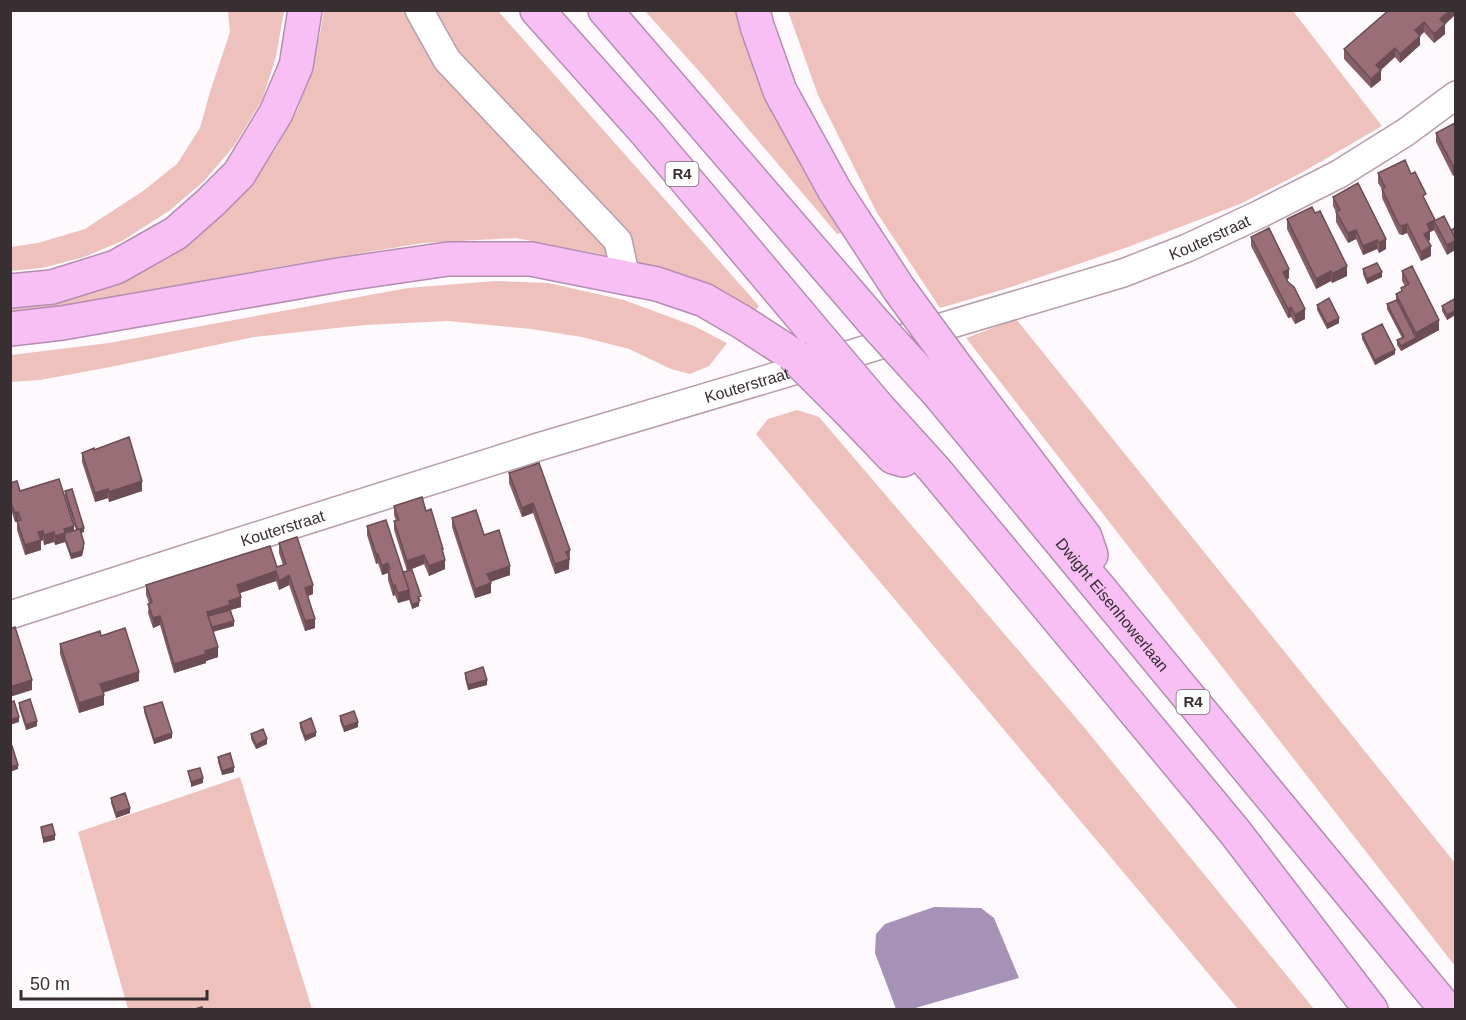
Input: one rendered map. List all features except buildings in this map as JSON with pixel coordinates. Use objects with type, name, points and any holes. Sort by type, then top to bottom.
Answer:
[{"type":"highway","points":[[10,291],[52,287],[116,267],[176,233],[211,202],[239,174],[276,113],[296,66],[305,10]]},
{"type":"highway","name":"R4","points":[[537,10],[645,131],[822,341],[863,408]]},
{"type":"highway","name":"R4","points":[[604,10],[872,320],[949,382]]},
{"type":"highway","points":[[753,10],[780,91],[835,191],[899,289],[949,382]]},
{"type":"highway","points":[[10,329],[62,323],[326,277],[448,259],[531,259],[657,284],[704,300],[793,356],[863,408],[893,457],[934,469],[1235,832],[1371,1010]]},
{"type":"highway","name":"Dwight Eisenhowerlaan","points":[[949,382],[1105,596],[1435,992],[1447,1010]]},
{"type":"street","points":[[419,10],[447,60],[618,241],[626,278]]},
{"type":"street","name":"Kouterstraat","points":[[10,615],[538,447],[1123,273],[1187,249],[1339,174],[1406,132],[1455,95]]},
{"type":"shaded area","points":[[324,10],[498,11],[759,306],[753,314],[693,282],[600,254],[516,238],[423,243],[277,267],[11,318],[11,307],[246,186],[275,150],[298,109],[320,34]]},
{"type":"shaded area","points":[[228,11],[284,11],[276,57],[262,100],[234,146],[204,181],[169,211],[122,241],[84,257],[42,268],[11,271],[11,247],[38,243],[85,229],[143,191],[177,164],[200,128],[230,32]]},
{"type":"shaded area","points":[[645,11],[739,11],[843,232],[837,234],[706,79]]},
{"type":"shaded area","points":[[788,11],[1293,11],[1382,126],[1301,173],[1240,204],[1128,247],[1008,288],[940,308],[877,213],[818,95]]},
{"type":"shaded area","points":[[495,281],[548,283],[624,300],[694,326],[727,343],[709,366],[690,374],[671,369],[629,349],[582,337],[531,329],[448,321],[364,325],[254,337],[40,380],[11,382],[11,355],[109,343],[408,288]]},
{"type":"shaded area","points":[[1016,319],[1455,863],[1455,966],[966,338]]},
{"type":"shaded area","points":[[797,410],[819,417],[1083,726],[1314,1009],[1238,1009],[756,434],[768,419]]},
{"type":"shaded area","points":[[240,777],[312,1009],[128,1009],[78,832]]},
{"type":"shaded area","points":[[934,907],[981,908],[994,918],[1019,978],[912,1009],[896,1009],[875,953],[876,934],[885,924]]}]
